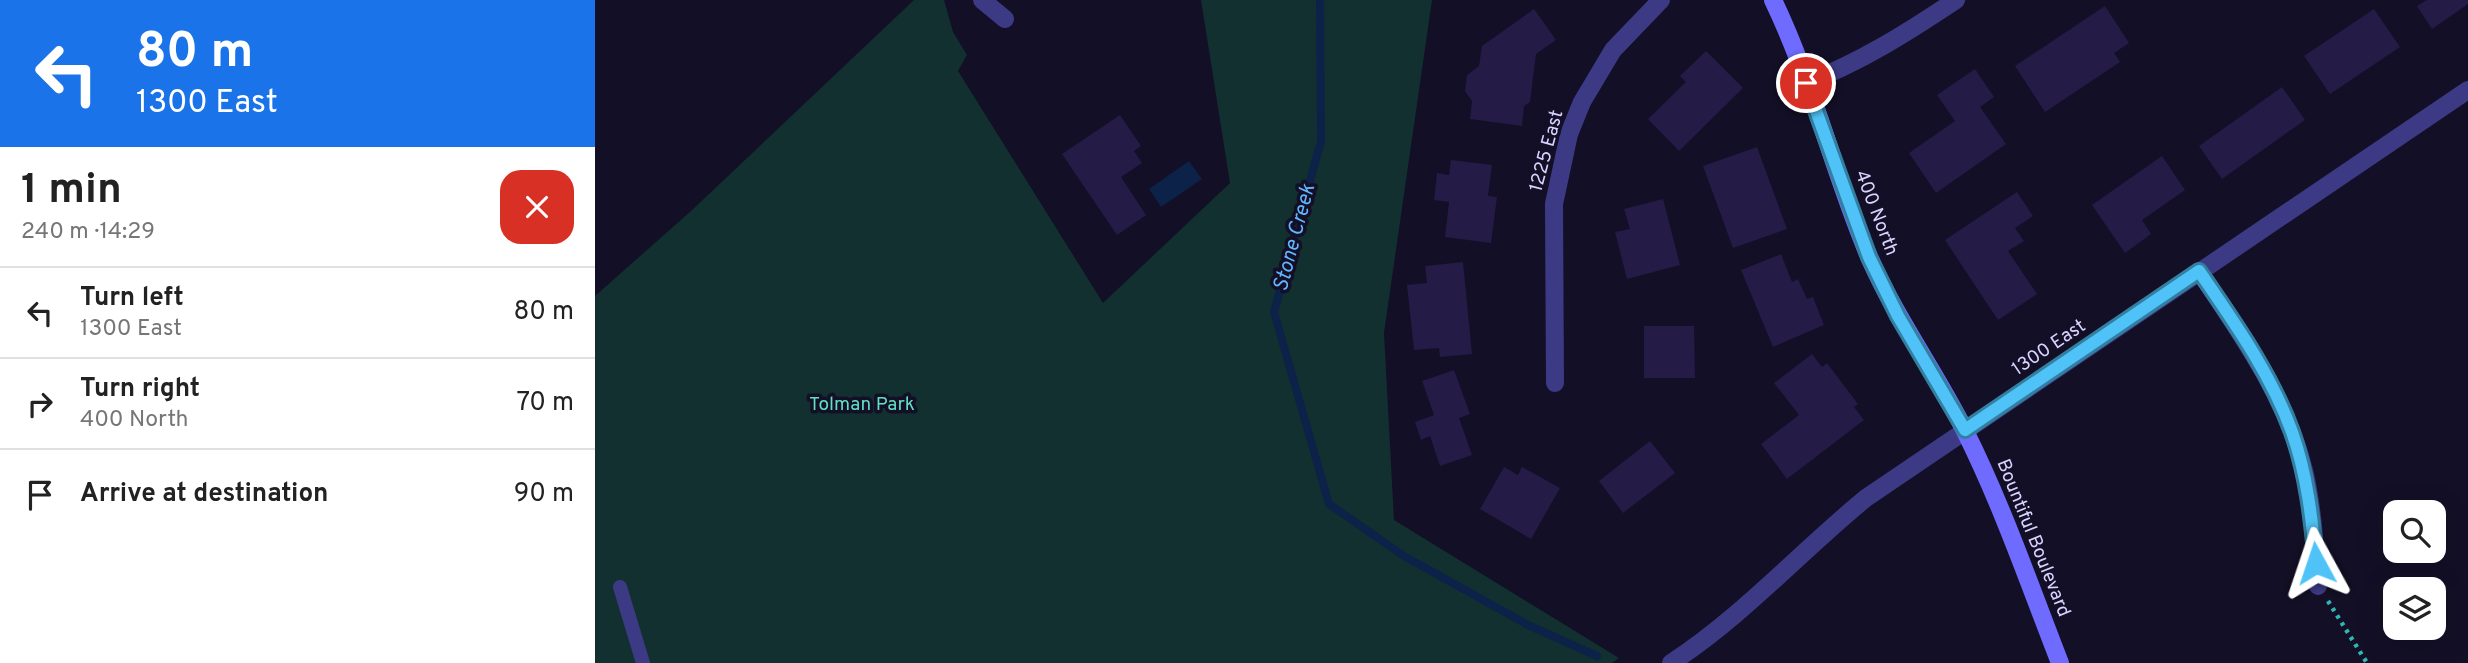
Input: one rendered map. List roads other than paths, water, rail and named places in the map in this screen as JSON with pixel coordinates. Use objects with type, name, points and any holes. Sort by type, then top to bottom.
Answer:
[{"type":"main road","name":"400 North","points":[[1773,0],[1869,257],[1898,316],[1965,430]]},
{"type":"main road","name":"Bountiful Boulevard","points":[[1965,430],[2060,663]]},
{"type":"street","points":[[982,0],[1005,19]]},
{"type":"street","name":"1225 East","points":[[1555,383],[1554,204],[1569,134],[1582,102],[1613,50],[1661,0]]},
{"type":"street","points":[[1806,83],[1854,64],[1956,0]]},
{"type":"street","name":"1300 East","points":[[1671,663],[1727,622],[1866,498],[2468,90]]},
{"type":"street","points":[[2199,271],[2258,360],[2293,433],[2305,474],[2318,586]]},
{"type":"lane","points":[[620,587],[643,663]]},
{"type":"water","points":[[1189,161],[1202,179],[1161,207],[1149,189]]},
{"type":"waterway","name":"Stone Creek","points":[[1320,0],[1321,141],[1274,312],[1329,504],[1404,556],[1528,625],[1597,656]]},
{"type":"park label","name":"Tolman Park","points":[[862,405]]}]
